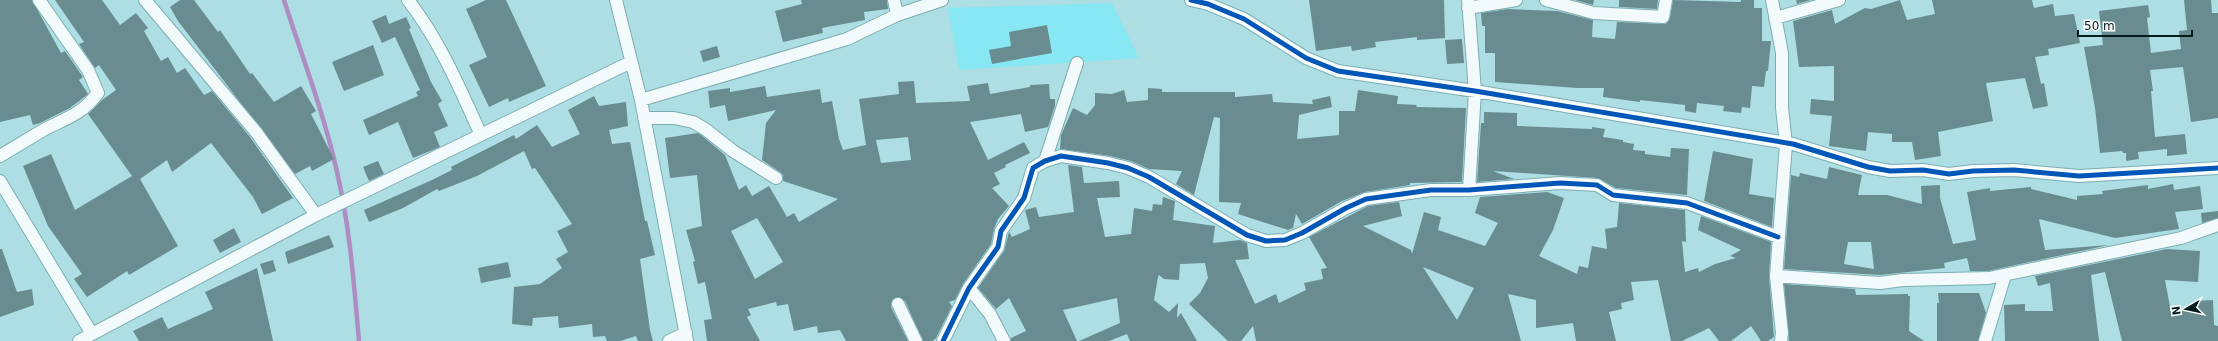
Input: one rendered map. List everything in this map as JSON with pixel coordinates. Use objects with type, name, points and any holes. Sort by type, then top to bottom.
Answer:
[{"type":"street","points":[[0,156],[46,129],[70,118],[88,106],[98,93],[88,70],[39,0]]},
{"type":"street","points":[[145,0],[256,132],[316,215]]},
{"type":"street","points":[[408,0],[422,18],[449,66],[481,135]]},
{"type":"street","points":[[616,0],[641,100],[687,337],[669,341]]},
{"type":"street","points":[[894,0],[897,15]]},
{"type":"street","points":[[641,100],[846,39],[897,15],[942,0]]},
{"type":"street","points":[[1191,0],[1208,4],[1244,19],[1306,58],[1338,71],[1475,91],[1793,144],[1868,167],[1890,171],[1923,170],[1949,174],[2014,170],[2079,176],[2218,168]]},
{"type":"street","points":[[1469,190],[1475,91],[1468,4],[1516,0]]},
{"type":"street","points":[[1546,0],[1594,12],[1663,17],[1666,0]]},
{"type":"street","points":[[1772,0],[1782,53],[1782,108],[1786,144],[1776,276],[1782,333],[1781,341]]},
{"type":"street","points":[[1775,18],[1839,0]]},
{"type":"street","points":[[79,341],[316,215],[631,62]]},
{"type":"street","points":[[1045,161],[1077,63]]},
{"type":"street","points":[[644,118],[674,118],[693,122],[705,129],[733,151],[776,178]]},
{"type":"street","points":[[943,341],[969,288],[998,246],[1001,231],[1024,198],[1033,168],[1045,161],[1061,156],[1128,168],[1149,177],[1247,235],[1266,241],[1285,240],[1302,233],[1346,208],[1366,199],[1432,190],[1469,190],[1560,183],[1598,185],[1613,195],[1687,203],[1778,237]]},
{"type":"street","points":[[0,181],[92,334]]},
{"type":"street","points":[[1776,276],[1880,283],[1903,280],[1971,280],[2005,275],[2181,238],[2218,225]]},
{"type":"street","points":[[1985,341],[2005,275]]},
{"type":"street","points":[[969,288],[990,314],[1004,341]]},
{"type":"street","points":[[898,304],[916,341]]},
{"type":"shaded area","points":[[1112,3],[1139,58],[959,70],[948,8]]},
{"type":"building","points":[[0,0],[32,0],[61,53],[65,51],[83,77],[79,80],[88,94],[70,108],[40,123],[33,125],[30,115],[0,122]]},
{"type":"building","points":[[55,0],[102,0],[120,25],[136,13],[148,28],[144,31],[161,61],[168,57],[177,73],[185,68],[204,95],[212,91],[250,137],[293,198],[262,214],[253,197],[211,143],[172,172],[167,160],[140,179],[178,246],[129,275],[127,271],[87,297],[74,279],[82,274],[48,226],[23,166],[51,154],[75,210],[132,176],[88,114],[102,100],[116,90],[99,65],[95,68],[79,44],[84,42]]},
{"type":"building","points":[[180,0],[194,0],[218,32],[220,30],[250,74],[252,73],[274,102],[301,86],[316,111],[311,114],[334,159],[312,171],[310,166],[295,174],[178,21],[170,7]]},
{"type":"building","points":[[486,0],[506,0],[546,86],[509,102],[508,98],[489,107],[469,65],[487,57],[466,9]]},
{"type":"building","points":[[801,0],[887,0],[888,9],[864,12],[865,20],[822,28],[823,33],[783,42],[775,11],[802,4]]},
{"type":"building","points":[[1309,0],[1444,0],[1445,38],[1417,40],[1417,37],[1375,42],[1376,47],[1352,51],[1351,46],[1316,51]]},
{"type":"building","points":[[1575,0],[1594,0],[1593,5]]},
{"type":"building","points":[[1619,0],[1658,0],[1657,9],[1619,7]]},
{"type":"building","points":[[1673,0],[1741,2],[1741,0],[1754,0],[1754,8],[1762,8],[1762,41],[1771,41],[1768,71],[1766,71],[1764,87],[1752,86],[1750,108],[1742,107],[1741,113],[1723,111],[1724,106],[1697,103],[1696,113],[1685,111],[1685,105],[1640,100],[1640,102],[1603,97],[1604,88],[1577,88],[1495,82],[1495,53],[1485,53],[1485,26],[1482,26],[1481,13],[1508,9],[1557,11],[1593,20],[1592,37],[1615,39],[1617,22],[1666,24],[1670,18]]},
{"type":"building","points":[[1796,0],[1811,0],[1797,4]]},
{"type":"building","points":[[1900,0],[1907,20],[1935,14],[1932,0],[2032,0],[2034,8],[2053,4],[2055,16],[2074,14],[2080,43],[2048,49],[2049,55],[2035,57],[2041,84],[2044,83],[2048,106],[2033,109],[2025,78],[1986,83],[1993,121],[1938,132],[1941,156],[1915,160],[1912,142],[1892,142],[1892,134],[1868,132],[1866,151],[1829,146],[1832,116],[1810,114],[1811,99],[1834,101],[1834,66],[1799,67],[1793,21],[1832,10],[1835,24],[1865,8],[1871,9]]},
{"type":"building","points":[[2184,0],[2211,0],[2212,13],[2218,13],[2218,118],[2191,122],[2183,67],[2150,70],[2153,91],[2151,91],[2155,137],[2185,134],[2187,154],[2167,156],[2167,149],[2138,152],[2139,159],[2126,161],[2126,153],[2123,153],[2122,151],[2100,153],[2095,108],[2084,47],[2103,45],[2099,11],[2148,5],[2150,17],[2147,18],[2151,53],[2181,49],[2179,31],[2187,30]]},
{"type":"building","points":[[386,15],[389,24],[406,17],[411,28],[409,29],[431,82],[442,101],[438,104],[448,126],[434,132],[440,147],[413,158],[398,122],[369,135],[363,120],[418,96],[416,92],[420,90],[395,37],[382,43],[372,21]]},
{"type":"building","points":[[1047,25],[1052,53],[992,64],[989,50],[1011,46],[1009,32]]},
{"type":"building","points":[[1462,39],[1464,63],[1447,64],[1445,40]]},
{"type":"building","points":[[373,45],[384,75],[344,91],[332,62]]},
{"type":"building","points":[[717,46],[720,57],[703,62],[700,51]]},
{"type":"building","points":[[914,81],[916,103],[970,101],[967,86],[988,83],[990,94],[1030,87],[1030,85],[1049,84],[1050,99],[1055,99],[1055,106],[1048,127],[1025,132],[1021,114],[970,122],[988,160],[1024,142],[1030,153],[1005,165],[1006,167],[994,173],[1000,184],[992,188],[1009,206],[998,219],[991,244],[963,284],[955,300],[949,302],[952,306],[936,338],[933,341],[923,341],[905,301],[898,297],[892,300],[891,307],[908,341],[846,341],[840,330],[818,333],[817,326],[794,331],[788,304],[777,306],[776,302],[748,309],[751,315],[747,317],[760,341],[707,341],[704,320],[712,319],[705,282],[698,284],[693,262],[695,261],[686,230],[702,226],[697,175],[670,178],[665,138],[698,133],[725,155],[739,190],[746,185],[752,196],[769,186],[787,217],[794,213],[799,222],[838,199],[783,181],[783,175],[780,172],[762,160],[766,123],[776,110],[728,121],[725,105],[710,108],[708,91],[730,88],[730,92],[765,86],[767,97],[820,89],[822,103],[832,101],[839,139],[843,150],[866,145],[859,99],[899,94],[898,82]],"holes":[[[908,137],[911,160],[881,163],[876,140]],[[757,218],[783,262],[755,279],[731,231]]]},
{"type":"building","points":[[1148,88],[1162,89],[1162,92],[1235,92],[1235,97],[1272,94],[1273,102],[1313,104],[1312,100],[1330,96],[1332,107],[1299,115],[1297,139],[1339,135],[1339,111],[1355,111],[1358,90],[1398,96],[1397,104],[1417,105],[1416,107],[1466,108],[1462,182],[1410,183],[1410,185],[1365,192],[1342,201],[1302,224],[1296,214],[1293,228],[1288,230],[1238,214],[1241,203],[1219,202],[1220,118],[1214,117],[1194,195],[1176,184],[1182,171],[1149,169],[1131,161],[1110,156],[1060,149],[1061,135],[1073,108],[1087,115],[1095,105],[1095,93],[1112,94],[1124,90],[1127,102],[1148,100]]},
{"type":"building","points":[[594,96],[599,106],[626,102],[628,126],[609,130],[612,144],[630,142],[645,221],[647,221],[655,255],[640,259],[650,330],[653,341],[638,341],[636,336],[620,341],[607,341],[605,336],[593,337],[592,324],[559,328],[558,316],[533,318],[532,326],[512,324],[514,287],[540,284],[562,268],[556,259],[568,252],[557,231],[572,224],[535,168],[532,169],[524,151],[477,176],[439,191],[437,189],[403,208],[369,222],[364,210],[452,170],[451,167],[514,135],[516,139],[537,125],[552,147],[580,134],[568,110]]},
{"type":"building","points":[[1484,112],[1517,113],[1517,126],[1592,129],[1592,127],[1605,129],[1603,137],[1623,140],[1623,142],[1634,144],[1633,150],[1645,151],[1645,154],[1670,157],[1671,148],[1689,149],[1687,195],[1616,188],[1597,178],[1493,171],[1514,179],[1477,182],[1481,123],[1484,123]]},
{"type":"building","points":[[1713,151],[1753,159],[1749,194],[1774,198],[1772,227],[1704,201]]},
{"type":"building","points":[[378,161],[384,174],[369,181],[363,167]]},
{"type":"building","points":[[1068,165],[1082,167],[1084,183],[1119,181],[1120,197],[1097,198],[1105,237],[1131,234],[1134,208],[1152,211],[1153,204],[1162,205],[1163,197],[1175,201],[1173,220],[1215,226],[1213,243],[1240,240],[1247,243],[1249,259],[1235,260],[1255,304],[1276,294],[1279,303],[1306,290],[1304,283],[1323,279],[1321,269],[1327,268],[1309,237],[1368,206],[1399,202],[1402,216],[1363,226],[1411,250],[1412,254],[1424,212],[1441,217],[1438,230],[1485,246],[1498,223],[1475,213],[1480,197],[1547,192],[1564,198],[1553,230],[1539,256],[1577,274],[1579,266],[1588,268],[1592,246],[1607,249],[1605,229],[1617,227],[1619,203],[1685,210],[1686,242],[1682,241],[1685,272],[1698,268],[1699,272],[1715,264],[1736,258],[1730,256],[1741,250],[1698,230],[1701,216],[1771,242],[1769,277],[1774,337],[1768,341],[1761,341],[1751,326],[1731,341],[1719,341],[1709,328],[1682,341],[1671,341],[1658,280],[1631,282],[1634,300],[1621,303],[1622,309],[1609,312],[1616,341],[1576,341],[1573,323],[1536,328],[1536,300],[1508,294],[1521,341],[1256,341],[1253,326],[1241,341],[1228,341],[1189,304],[1200,293],[1208,278],[1205,263],[1180,264],[1179,280],[1164,279],[1159,275],[1154,300],[1169,312],[1178,303],[1177,318],[1181,313],[1197,341],[1130,341],[1127,334],[1109,341],[1079,341],[1120,323],[1117,298],[1063,310],[1077,341],[1011,341],[1011,338],[1026,331],[1009,298],[996,309],[978,288],[1004,251],[1009,232],[1012,237],[1030,229],[1025,210],[1036,207],[1039,217],[1074,212]],"holes":[[[1423,267],[1474,288],[1457,320]]]},
{"type":"building","points":[[1829,167],[1862,175],[1858,195],[1887,195],[1922,204],[1921,186],[1940,185],[1940,198],[1953,244],[1976,240],[1967,192],[1990,188],[1990,191],[2031,187],[2031,189],[2077,200],[2077,196],[2103,194],[2102,191],[2148,185],[2148,189],[2173,184],[2174,190],[2200,186],[2203,209],[2175,212],[2179,229],[2115,238],[2039,219],[2045,250],[2109,245],[1988,271],[1970,271],[1967,258],[1944,263],[1945,268],[1880,275],[1784,269],[1791,175],[1799,177],[1800,173],[1827,179]],"holes":[[[1848,242],[1871,242],[1874,269],[1844,264]]]},
{"type":"building","points":[[2218,211],[2218,218],[2202,223],[2201,213]]},
{"type":"building","points":[[234,228],[241,242],[220,253],[213,240]]},
{"type":"building","points":[[329,235],[334,247],[288,264],[285,252]]},
{"type":"building","points":[[0,249],[2,249],[17,292],[32,289],[34,305],[0,317]]},
{"type":"building","points":[[2167,249],[2200,251],[2198,282],[2165,280],[2171,312],[2195,308],[2194,301],[2213,300],[2214,325],[2218,326],[2218,341],[2122,341],[2105,272],[2091,275],[2099,341],[2005,341],[2004,305],[2025,304],[2025,311],[2053,311],[2050,283],[2038,286],[2035,276]]},
{"type":"building","points":[[273,260],[276,271],[264,275],[260,264]]},
{"type":"building","points":[[508,262],[511,277],[481,283],[478,268]]},
{"type":"building","points":[[257,268],[273,341],[139,341],[133,331],[162,317],[168,329],[213,309],[205,292]]},
{"type":"building","points":[[1784,284],[1855,289],[1856,295],[1908,294],[1908,296],[1910,296],[1909,331],[1924,341],[1789,341]]},
{"type":"building","points":[[1938,293],[1979,293],[1986,313],[1978,341],[1937,341],[1937,303],[1939,303]]},
{"type":"waterway","points":[[284,0],[319,107],[337,172],[348,235],[359,341]]},
{"type":"cycle path","points":[[1191,0],[1208,4],[1244,19],[1306,58],[1338,71],[1475,91],[1793,144],[1868,167],[1890,171],[1923,170],[1949,174],[1973,171],[2014,170],[2079,176],[2218,168]]},
{"type":"cycle path","points":[[943,341],[969,288],[998,247],[1001,231],[1024,198],[1033,168],[1045,161],[1061,156],[1108,163],[1128,168],[1149,177],[1247,235],[1266,241],[1285,240],[1302,233],[1346,208],[1366,199],[1431,190],[1469,190],[1560,183],[1597,185],[1613,195],[1687,203],[1778,237]]}]
